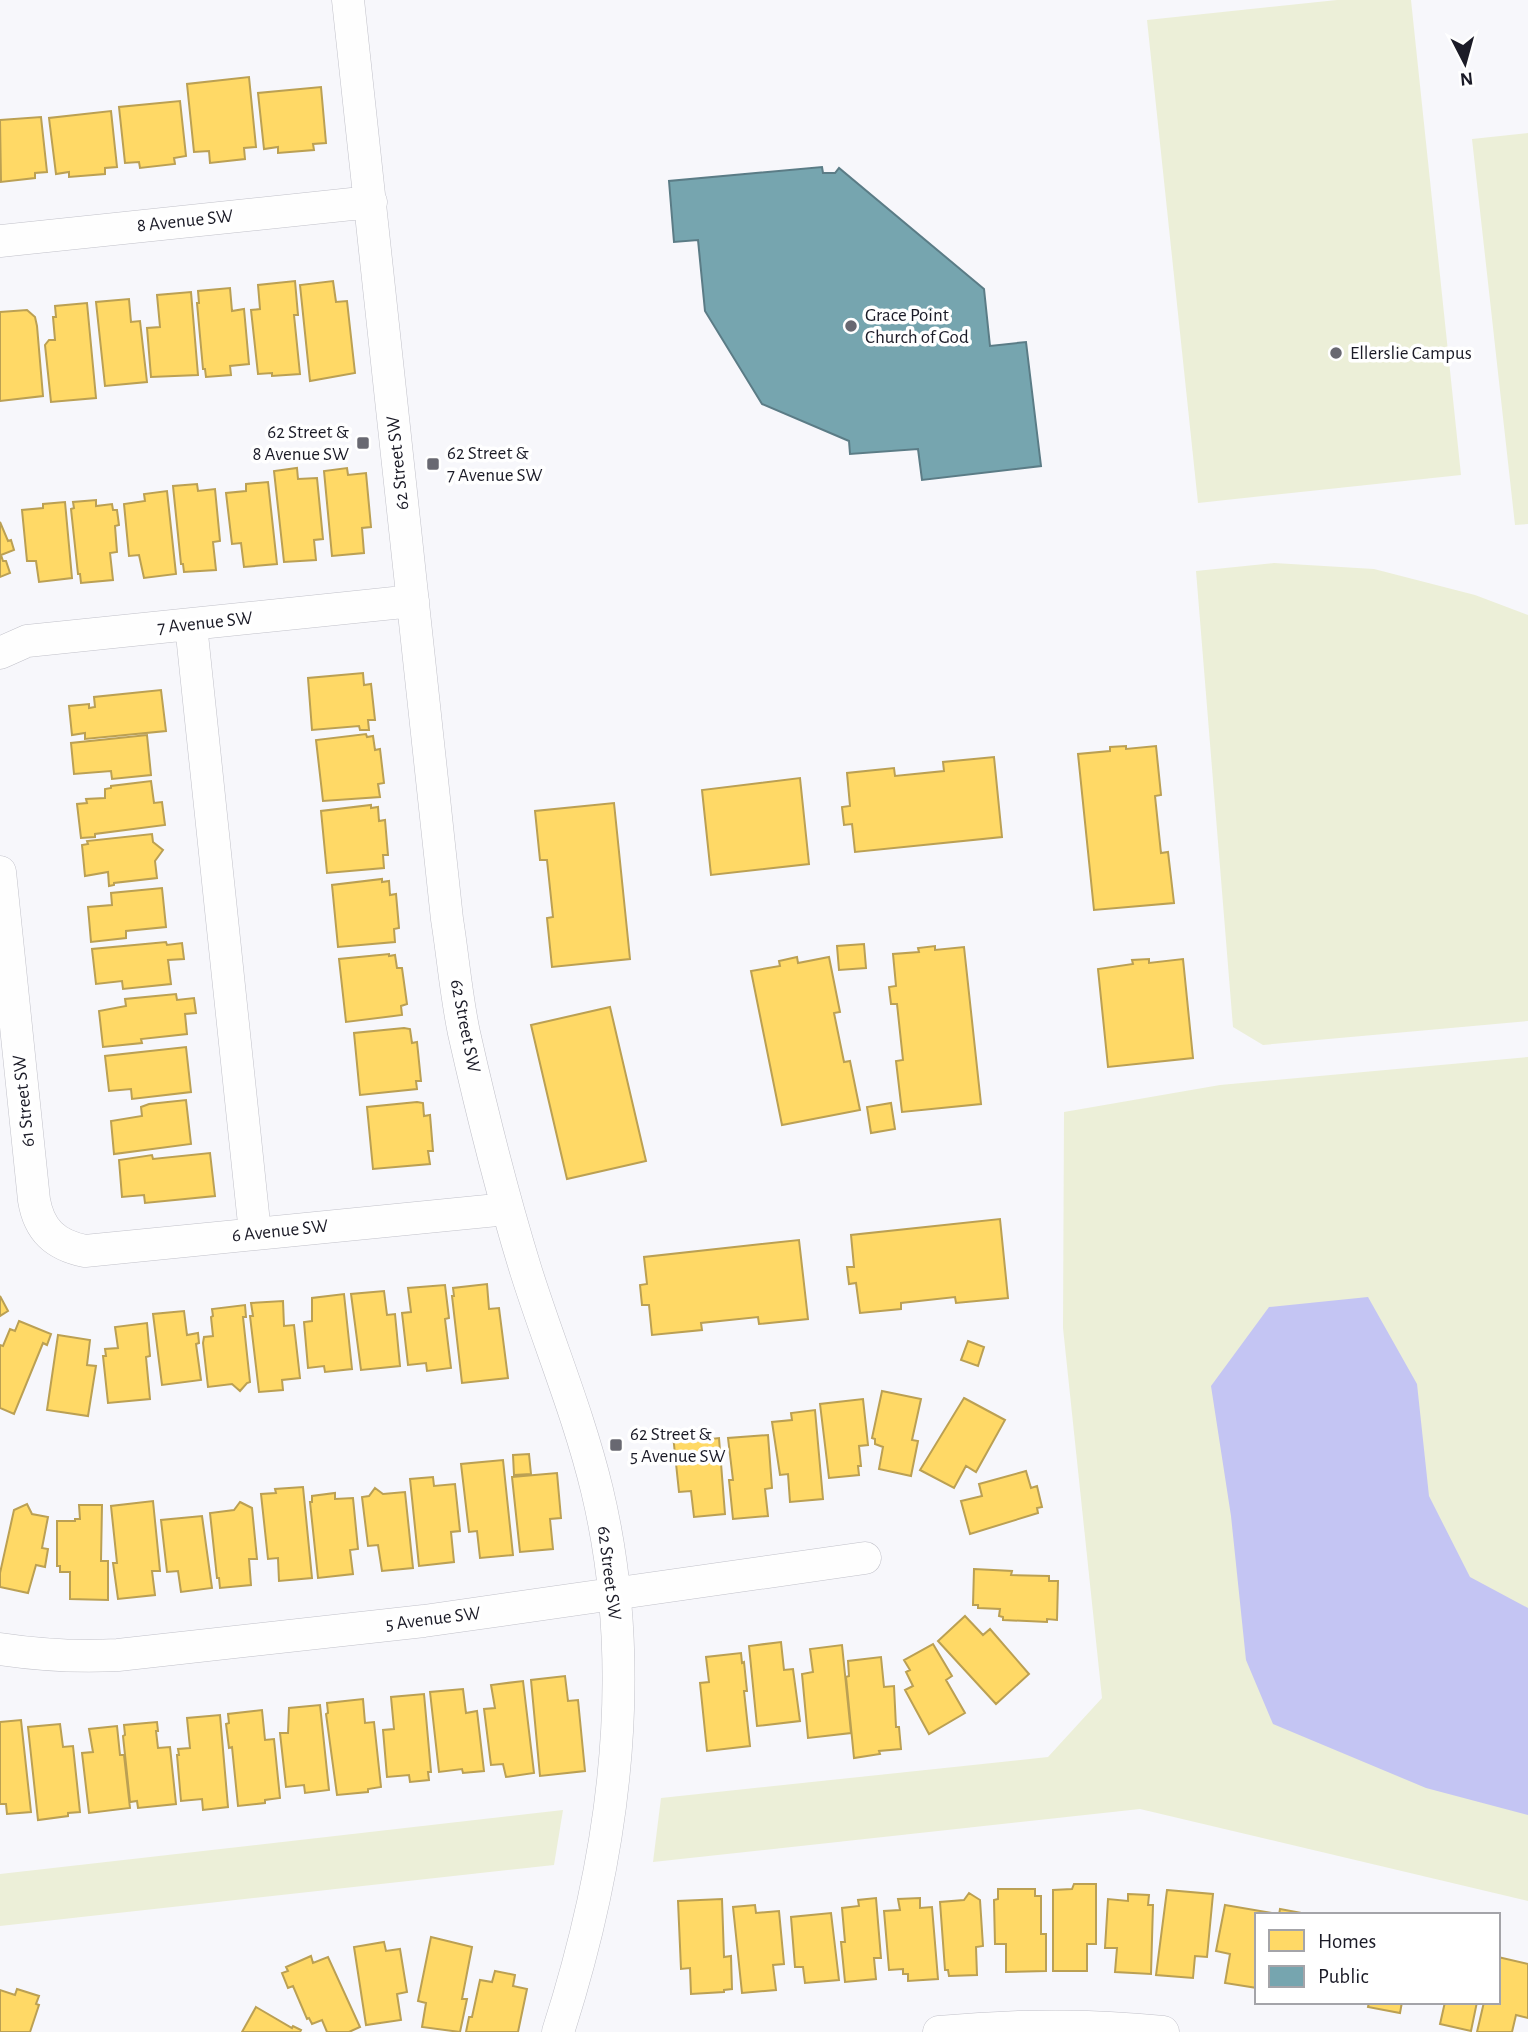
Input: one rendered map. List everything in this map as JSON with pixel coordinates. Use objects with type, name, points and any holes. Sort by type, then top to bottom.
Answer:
[{"type":"street","name":"62 Street SW","points":[[348,0],[447,919],[464,1031],[507,1209],[577,1420],[597,1491],[613,1595],[618,1663],[617,1719],[607,1836],[585,1941],[558,2032]]},
{"type":"street","name":"8 Avenue SW","points":[[0,241],[371,202]]},
{"type":"street","name":"7 Avenue SW","points":[[0,653],[27,641],[413,601]]},
{"type":"street","points":[[191,625],[255,1233]]},
{"type":"street","name":"61 Street SW","points":[[0,872],[36,1216],[44,1229],[55,1239]]},
{"type":"street","name":"6 Avenue SW","points":[[55,1239],[85,1251],[507,1209]]},
{"type":"street","name":"5 Avenue SW","points":[[0,1649],[36,1655],[75,1657],[118,1655],[424,1621],[865,1558]]},
{"type":"street","points":[[939,2032],[1034,2026],[1086,2026],[1163,2032]]},
{"type":"green space","points":[[1337,0],[1411,0],[1461,475],[1198,503],[1147,20]]},
{"type":"green space","points":[[1528,133],[1528,524],[1515,525],[1472,139]]},
{"type":"green space","points":[[1274,563],[1374,569],[1475,595],[1528,615],[1528,1021],[1263,1045],[1233,1027],[1196,571]]},
{"type":"green space","points":[[1528,1057],[1528,1901],[1140,1809],[653,1862],[661,1798],[1048,1757],[1102,1698],[1063,1328],[1064,1112],[1220,1085]]},
{"type":"green space","points":[[563,1810],[554,1865],[0,1926],[0,1874]]},
{"type":"water","points":[[1368,1297],[1417,1384],[1429,1496],[1470,1577],[1528,1608],[1528,1815],[1426,1788],[1273,1724],[1246,1660],[1231,1516],[1211,1386],[1269,1307]]},
{"type":"building: Homes","points":[[249,77],[256,147],[244,148],[245,159],[210,163],[209,151],[194,152],[187,84]]},
{"type":"building: Homes","points":[[321,87],[326,143],[313,144],[314,150],[278,153],[278,147],[264,149],[258,93]]},
{"type":"building: Homes","points":[[180,101],[186,156],[174,158],[175,164],[140,168],[139,162],[125,163],[119,107]]},
{"type":"building: Homes","points":[[111,111],[117,167],[105,168],[105,174],[69,177],[69,172],[56,174],[49,118]]},
{"type":"building: Homes","points":[[41,117],[47,172],[35,173],[35,178],[1,182],[0,120]]},
{"type":"building: Homes","points":[[295,281],[298,315],[294,315],[300,374],[258,374],[251,310],[260,309],[258,285]]},
{"type":"building: Homes","points":[[333,281],[336,302],[347,301],[355,373],[310,381],[300,285]]},
{"type":"building: Homes","points":[[230,288],[232,311],[244,309],[249,364],[230,366],[231,375],[206,377],[203,369],[198,291]]},
{"type":"building: Homes","points":[[191,292],[198,375],[151,377],[147,328],[160,327],[157,295]]},
{"type":"building: Homes","points":[[129,299],[131,322],[140,321],[147,382],[105,386],[96,302]]},
{"type":"building: Homes","points":[[87,303],[96,398],[51,402],[45,345],[49,340],[55,340],[55,306]]},
{"type":"building: Homes","points":[[27,310],[35,317],[37,326],[43,396],[0,401],[0,312]]},
{"type":"building: Homes","points":[[297,468],[298,479],[317,478],[323,539],[314,540],[316,560],[284,562],[274,471]]},
{"type":"building: Homes","points":[[347,468],[348,475],[366,473],[371,527],[362,528],[364,553],[332,556],[324,471]]},
{"type":"building: Homes","points":[[268,482],[277,564],[244,567],[241,543],[232,544],[226,493],[246,491],[246,484]]},
{"type":"building: Homes","points":[[197,484],[198,491],[215,489],[220,541],[213,542],[216,570],[184,572],[173,486]]},
{"type":"building: Homes","points":[[167,491],[176,574],[144,578],[139,555],[129,556],[124,504],[145,501],[144,494]]},
{"type":"building: Homes","points":[[96,500],[96,506],[112,504],[113,510],[117,510],[117,552],[110,553],[113,580],[81,583],[71,509],[74,508],[73,502]]},
{"type":"building: Homes","points":[[65,502],[72,578],[39,582],[36,561],[27,561],[22,510]]},
{"type":"building: Homes","points":[[0,522],[14,550],[1,555],[10,573],[0,577]]},
{"type":"building: Homes","points":[[363,673],[364,685],[371,684],[375,720],[368,720],[369,730],[360,730],[359,726],[312,730],[308,678]]},
{"type":"building: Homes","points":[[161,690],[166,731],[85,739],[85,733],[72,735],[69,706],[89,704],[89,708],[95,707],[94,697]]},
{"type":"building: Homes","points":[[366,734],[367,737],[373,736],[375,750],[380,749],[384,783],[378,784],[380,797],[323,801],[316,740]]},
{"type":"building: Homes","points":[[147,735],[151,775],[112,779],[111,771],[74,774],[71,743]]},
{"type":"building: Homes","points":[[1126,746],[1126,749],[1156,746],[1161,795],[1155,796],[1161,853],[1168,852],[1174,903],[1094,910],[1078,754],[1110,751],[1110,747]]},
{"type":"building: Homes","points":[[994,757],[1002,837],[855,852],[852,824],[844,825],[842,807],[850,806],[847,773],[894,768],[895,776],[944,771],[943,762]]},
{"type":"building: Homes","points":[[800,778],[809,864],[711,875],[702,790]]},
{"type":"building: Homes","points":[[151,781],[154,803],[162,802],[165,825],[81,838],[77,804],[87,803],[86,799],[105,798],[105,789],[111,786]]},
{"type":"building: Homes","points":[[614,803],[630,959],[552,967],[547,918],[553,917],[547,860],[540,860],[535,811]]},
{"type":"building: Homes","points":[[371,805],[371,808],[378,807],[379,821],[385,820],[388,855],[383,855],[384,868],[327,873],[321,811]]},
{"type":"building: Homes","points":[[152,834],[153,842],[163,850],[155,861],[157,878],[114,883],[109,886],[108,872],[85,876],[82,845],[88,844],[87,841]]},
{"type":"building: Homes","points":[[382,879],[382,882],[389,881],[390,895],[396,894],[399,928],[394,929],[395,942],[338,947],[332,885]]},
{"type":"building: Homes","points":[[162,888],[166,927],[126,931],[126,938],[91,942],[88,907],[112,905],[111,893]]},
{"type":"building: Homes","points":[[166,942],[167,945],[182,943],[184,959],[168,960],[171,984],[123,989],[122,981],[96,984],[92,949]]},
{"type":"building: Homes","points":[[864,944],[866,968],[839,970],[837,946]]},
{"type":"building: Homes","points":[[935,946],[935,950],[964,947],[981,1104],[902,1112],[896,1061],[903,1060],[897,1004],[891,1004],[889,987],[896,986],[893,954],[919,952],[918,948]]},
{"type":"building: Homes","points":[[395,955],[397,968],[402,968],[407,1004],[401,1006],[402,1015],[346,1022],[339,959]]},
{"type":"building: Homes","points":[[797,957],[798,963],[829,957],[840,1012],[834,1013],[844,1062],[850,1061],[860,1110],[782,1125],[751,971],[780,966],[779,961]]},
{"type":"building: Homes","points":[[1149,959],[1149,963],[1183,959],[1193,1058],[1108,1067],[1098,969],[1133,964],[1132,960]]},
{"type":"building: Homes","points":[[176,994],[177,1000],[194,998],[196,1013],[185,1014],[187,1034],[103,1047],[99,1011],[126,1006],[125,999]]},
{"type":"building: Homes","points":[[610,1007],[646,1161],[567,1179],[531,1025]]},
{"type":"building: Homes","points":[[410,1029],[412,1043],[417,1042],[421,1081],[416,1081],[417,1089],[360,1095],[354,1033]]},
{"type":"building: Homes","points":[[186,1047],[191,1092],[132,1099],[131,1089],[109,1091],[105,1056]]},
{"type":"building: Homes","points":[[186,1100],[191,1144],[114,1154],[111,1121],[142,1116],[141,1107],[149,1104]]},
{"type":"building: Homes","points":[[423,1103],[424,1116],[430,1115],[433,1151],[428,1151],[430,1164],[373,1169],[367,1107]]},
{"type":"building: Homes","points":[[891,1103],[895,1129],[871,1133],[867,1107]]},
{"type":"building: Homes","points":[[210,1153],[215,1196],[145,1203],[144,1195],[122,1197],[119,1160],[152,1155],[153,1159]]},
{"type":"building: Homes","points":[[1000,1219],[1008,1298],[956,1303],[955,1297],[901,1303],[901,1309],[860,1313],[856,1283],[849,1284],[847,1267],[854,1267],[851,1235]]},
{"type":"building: Homes","points":[[799,1240],[808,1319],[759,1324],[758,1317],[701,1323],[702,1330],[652,1335],[649,1305],[642,1305],[640,1285],[647,1284],[644,1257]]},
{"type":"building: Homes","points":[[487,1284],[489,1309],[499,1308],[508,1378],[462,1383],[453,1288]]},
{"type":"building: Homes","points":[[445,1285],[449,1318],[445,1319],[451,1368],[427,1371],[426,1363],[408,1365],[402,1313],[411,1312],[408,1288]]},
{"type":"building: Homes","points":[[384,1291],[387,1315],[395,1314],[400,1366],[361,1370],[351,1294]]},
{"type":"building: Homes","points":[[344,1294],[352,1369],[325,1372],[324,1366],[308,1368],[304,1322],[312,1321],[312,1298]]},
{"type":"building: Homes","points":[[0,1296],[8,1311],[0,1316]]},
{"type":"building: Homes","points":[[283,1301],[284,1326],[294,1325],[300,1378],[282,1380],[283,1390],[259,1392],[250,1316],[253,1316],[251,1303]]},
{"type":"building: Homes","points":[[245,1305],[246,1317],[243,1317],[250,1382],[240,1391],[232,1384],[208,1387],[203,1343],[204,1337],[213,1336],[212,1309]]},
{"type":"building: Homes","points":[[184,1311],[187,1335],[198,1333],[199,1343],[196,1344],[201,1380],[162,1385],[153,1314]]},
{"type":"building: Homes","points":[[19,1321],[51,1334],[47,1345],[43,1343],[14,1414],[0,1408],[0,1345],[3,1346],[10,1329],[15,1331]]},
{"type":"building: Homes","points":[[147,1323],[150,1356],[146,1357],[150,1399],[108,1403],[103,1356],[106,1356],[105,1349],[118,1348],[115,1327]]},
{"type":"building: Homes","points":[[58,1335],[90,1340],[87,1365],[96,1366],[88,1416],[47,1410]]},
{"type":"building: Homes","points":[[968,1341],[984,1347],[978,1366],[961,1360]]},
{"type":"building: Homes","points":[[882,1391],[921,1399],[912,1440],[918,1441],[911,1476],[879,1469],[883,1447],[875,1444],[875,1439],[872,1438]]},
{"type":"building: Homes","points":[[964,1398],[1005,1420],[976,1472],[966,1466],[954,1488],[920,1470]]},
{"type":"building: Homes","points":[[863,1399],[868,1445],[859,1446],[859,1475],[829,1478],[820,1404]]},
{"type":"building: Homes","points":[[815,1410],[823,1499],[790,1502],[788,1474],[780,1475],[772,1422],[792,1420],[791,1413]]},
{"type":"building: Homes","points":[[711,1432],[711,1439],[719,1438],[725,1514],[694,1517],[691,1491],[679,1492],[673,1435]]},
{"type":"building: Homes","points":[[768,1435],[772,1488],[765,1489],[768,1516],[733,1519],[729,1480],[733,1480],[728,1438]]},
{"type":"building: Homes","points":[[529,1454],[531,1474],[514,1475],[513,1455]]},
{"type":"building: Homes","points":[[503,1460],[513,1555],[480,1558],[477,1531],[469,1532],[461,1464]]},
{"type":"building: Homes","points":[[1026,1471],[1031,1488],[1037,1486],[1042,1507],[1037,1508],[1038,1513],[970,1534],[961,1501],[982,1496],[979,1484]]},
{"type":"building: Homes","points":[[557,1473],[561,1518],[550,1519],[553,1549],[520,1552],[512,1477]]},
{"type":"building: Homes","points":[[433,1477],[434,1486],[455,1484],[460,1531],[451,1532],[454,1562],[419,1566],[410,1479]]},
{"type":"building: Homes","points":[[303,1487],[312,1578],[279,1581],[278,1558],[268,1559],[261,1494],[276,1493],[275,1489]]},
{"type":"building: Homes","points":[[375,1488],[383,1494],[405,1492],[413,1568],[382,1571],[378,1545],[368,1546],[362,1497],[369,1496]]},
{"type":"building: Homes","points":[[335,1493],[335,1499],[353,1498],[358,1549],[350,1550],[353,1574],[318,1578],[310,1502],[312,1496]]},
{"type":"building: Homes","points":[[153,1501],[160,1571],[152,1571],[155,1595],[118,1599],[113,1563],[117,1563],[111,1506]]},
{"type":"building: Homes","points":[[240,1502],[252,1508],[257,1559],[249,1559],[251,1585],[220,1588],[210,1513],[234,1510]]},
{"type":"building: Homes","points":[[27,1504],[32,1514],[48,1517],[42,1548],[48,1549],[45,1567],[36,1565],[28,1593],[0,1587],[0,1573],[14,1510]]},
{"type":"building: Homes","points":[[79,1505],[102,1505],[101,1561],[108,1561],[108,1600],[70,1599],[70,1572],[60,1572],[60,1566],[57,1566],[57,1521],[80,1519]]},
{"type":"building: Homes","points":[[202,1516],[212,1588],[181,1592],[178,1571],[167,1572],[161,1520]]},
{"type":"building: Homes","points":[[974,1569],[1012,1571],[1011,1575],[1049,1576],[1049,1581],[1058,1581],[1057,1620],[1003,1620],[1003,1617],[999,1616],[1000,1609],[978,1608],[978,1605],[973,1605]]},
{"type":"building: Homes","points":[[965,1616],[983,1635],[990,1629],[1029,1674],[996,1704],[938,1641]]},
{"type":"building: Homes","points":[[781,1642],[784,1670],[793,1669],[800,1721],[757,1726],[749,1646]]},
{"type":"building: Homes","points":[[933,1644],[952,1676],[946,1680],[965,1713],[929,1734],[905,1690],[913,1686],[906,1672],[910,1670],[904,1660]]},
{"type":"building: Homes","points":[[842,1645],[851,1733],[808,1738],[802,1674],[813,1672],[810,1649]]},
{"type":"building: Homes","points":[[741,1653],[747,1691],[744,1691],[750,1746],[707,1751],[700,1683],[709,1682],[706,1657]]},
{"type":"building: Homes","points":[[881,1657],[884,1687],[894,1686],[896,1727],[899,1727],[901,1749],[879,1751],[880,1754],[854,1758],[846,1677],[849,1676],[848,1661]]},
{"type":"building: Homes","points":[[565,1676],[568,1701],[578,1700],[585,1771],[540,1776],[531,1680]]},
{"type":"building: Homes","points":[[523,1681],[534,1773],[506,1777],[503,1764],[491,1765],[484,1709],[495,1708],[491,1685]]},
{"type":"building: Homes","points":[[463,1689],[466,1713],[477,1711],[484,1771],[463,1773],[462,1769],[439,1772],[430,1692]]},
{"type":"building: Homes","points":[[424,1694],[431,1772],[428,1772],[429,1780],[410,1782],[409,1775],[387,1777],[383,1730],[394,1729],[391,1697]]},
{"type":"building: Homes","points":[[363,1699],[365,1723],[374,1722],[381,1787],[368,1789],[368,1792],[337,1795],[326,1714],[327,1703]]},
{"type":"building: Homes","points":[[320,1705],[329,1790],[305,1793],[304,1785],[286,1787],[280,1733],[288,1733],[289,1708]]},
{"type":"building: Homes","points":[[262,1710],[265,1740],[274,1739],[280,1798],[265,1800],[265,1803],[238,1806],[232,1747],[229,1748],[226,1724],[229,1723],[228,1714]]},
{"type":"building: Homes","points":[[220,1715],[228,1807],[203,1810],[202,1799],[181,1801],[178,1749],[190,1748],[187,1718]]},
{"type":"building: Homes","points":[[21,1720],[31,1812],[7,1814],[6,1804],[0,1804],[0,1722]]},
{"type":"building: Homes","points":[[157,1722],[158,1748],[170,1747],[176,1804],[138,1808],[137,1801],[130,1802],[124,1725]]},
{"type":"building: Homes","points":[[60,1724],[63,1747],[73,1746],[80,1812],[38,1820],[28,1727]]},
{"type":"building: Homes","points":[[117,1726],[120,1755],[124,1755],[130,1808],[89,1813],[82,1753],[93,1752],[89,1729]]},
{"type":"building: Homes","points":[[1074,1884],[1096,1884],[1096,1944],[1087,1944],[1087,1971],[1053,1971],[1053,1890],[1072,1889]]},
{"type":"building: Homes","points":[[998,1889],[1035,1889],[1035,1896],[1041,1896],[1041,1934],[1046,1934],[1046,1971],[1006,1972],[1006,1944],[995,1944],[994,1900],[998,1899]]},
{"type":"building: Homes","points":[[1167,1890],[1213,1894],[1207,1957],[1195,1956],[1193,1978],[1156,1975]]},
{"type":"building: Homes","points":[[969,1893],[980,1900],[983,1946],[976,1947],[977,1975],[949,1976],[948,1970],[945,1970],[940,1902],[964,1900]]},
{"type":"building: Homes","points":[[1128,1894],[1149,1895],[1148,1905],[1153,1905],[1151,1974],[1115,1972],[1117,1948],[1105,1948],[1108,1899],[1128,1901]]},
{"type":"building: Homes","points":[[876,1898],[881,1958],[874,1958],[876,1979],[845,1982],[841,1942],[845,1942],[842,1908],[859,1906],[858,1900]]},
{"type":"building: Homes","points":[[920,1898],[920,1908],[932,1907],[938,1979],[908,1981],[908,1974],[903,1974],[903,1969],[889,1970],[884,1911],[900,1910],[898,1899]]},
{"type":"building: Homes","points":[[722,1899],[724,1957],[731,1956],[732,1989],[691,1994],[690,1968],[681,1969],[678,1901]]},
{"type":"building: Homes","points":[[755,1905],[756,1913],[779,1911],[784,1964],[773,1965],[776,1990],[742,1993],[733,1907]]},
{"type":"building: Homes","points":[[1225,1905],[1272,1913],[1255,1913],[1255,1988],[1225,1983],[1230,1954],[1216,1951]]},
{"type":"building: Homes","points":[[1280,1909],[1302,1913],[1279,1913]]},
{"type":"building: Homes","points":[[831,1913],[839,1980],[805,1983],[803,1967],[795,1967],[791,1917]]},
{"type":"building: Homes","points":[[431,1937],[472,1947],[462,1999],[467,1999],[460,2032],[422,2027],[426,2003],[418,2001]]},
{"type":"building: Homes","points":[[384,1942],[386,1951],[400,1949],[407,1992],[397,1994],[401,2020],[366,2025],[354,1947]]},
{"type":"building: Homes","points":[[311,1956],[313,1963],[328,1957],[360,2027],[349,2032],[327,2032],[322,2020],[312,2024],[309,2018],[307,2019],[293,1986],[288,1988],[282,1973],[288,1971],[286,1967]]},
{"type":"building: Homes","points":[[1500,1957],[1528,1964],[1528,2018],[1516,2015],[1512,2032],[1477,2032],[1484,2004],[1500,2004]]},
{"type":"building: Homes","points":[[495,1971],[515,1975],[513,1986],[527,1989],[518,2032],[466,2032],[480,1980],[492,1982]]},
{"type":"building: Homes","points":[[17,1989],[39,1996],[36,2004],[39,2005],[30,2032],[0,2032],[0,1990],[15,1995]]},
{"type":"building: Homes","points":[[1369,2004],[1402,2004],[1400,2013],[1368,2007]]},
{"type":"building: Homes","points":[[1445,2004],[1477,2004],[1471,2031],[1440,2024]]},
{"type":"building: Homes","points":[[256,2007],[292,2028],[293,2026],[301,2030],[300,2032],[242,2032]]},
{"type":"building: Public","name":"Grace Point Church of God","points":[[822,167],[823,173],[835,173],[839,168],[984,289],[990,346],[1026,342],[1041,466],[922,480],[918,449],[850,454],[849,441],[762,404],[705,311],[698,240],[674,242],[669,181]]},
{"type":"place","name":"Grace Point Church of God","points":[[851,326]]},
{"type":"place","name":"Ellerslie Campus","points":[[1336,353]]},
{"type":"place","name":"62 Street & 8 Avenue SW","points":[[363,443]]},
{"type":"place","name":"62 Street & 7 Avenue SW","points":[[433,464]]},
{"type":"place","name":"62 Street & 5 Avenue SW","points":[[616,1445]]}]
